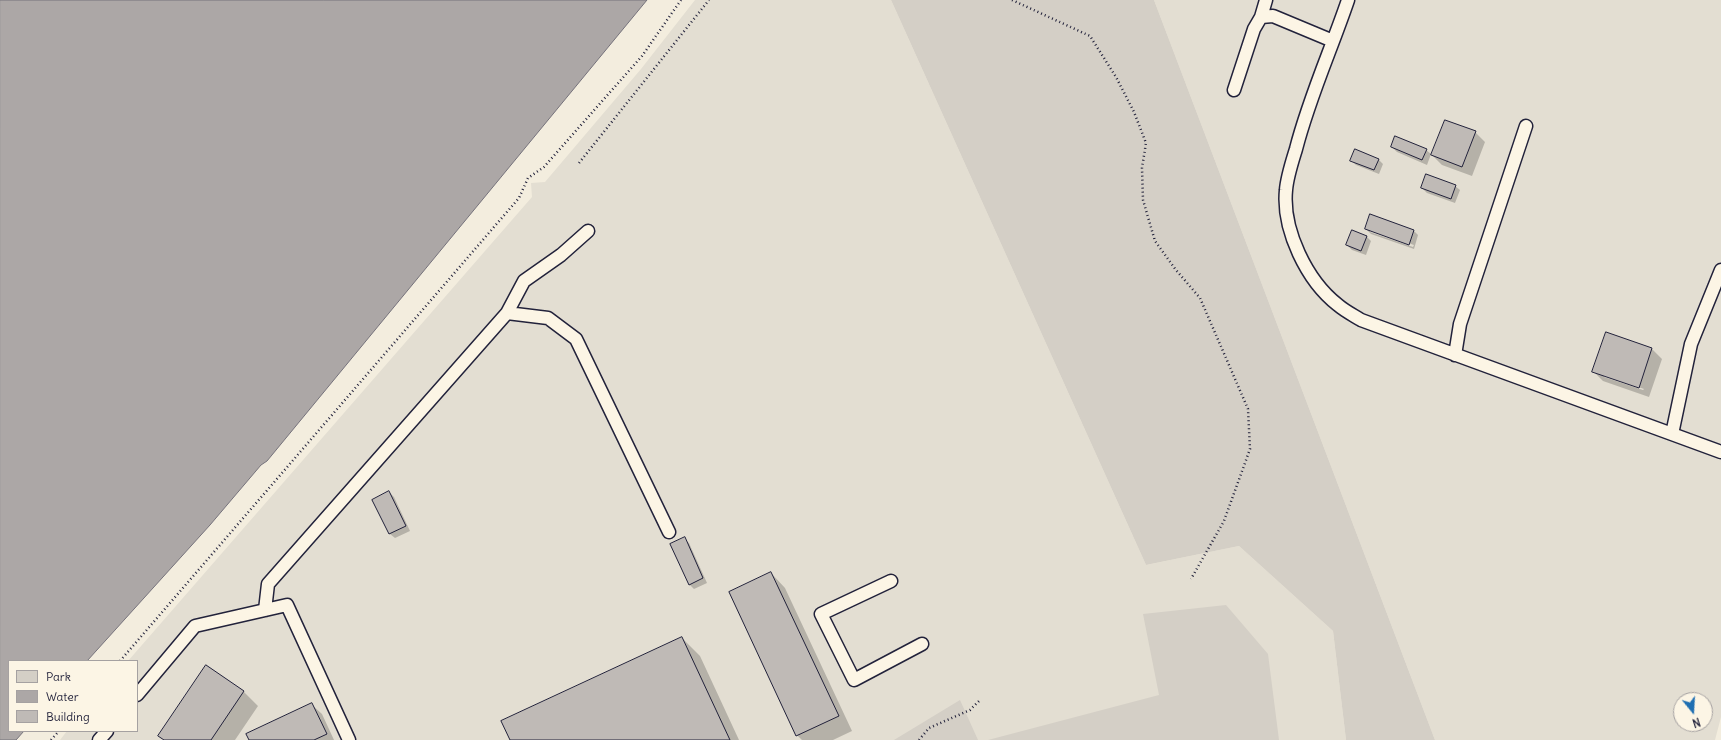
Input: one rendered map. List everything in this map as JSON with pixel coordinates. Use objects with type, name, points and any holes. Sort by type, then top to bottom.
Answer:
[{"type":"lane","points":[[1234,90],[1254,30],[1261,17],[1266,0]]},
{"type":"lane","points":[[1348,0],[1302,124],[1286,190],[1286,212],[1292,237],[1300,258],[1317,284],[1337,305],[1355,316],[1398,335],[1721,452]]},
{"type":"lane","points":[[1261,17],[1273,16],[1333,41]]},
{"type":"lane","points":[[1455,355],[1460,324],[1526,126]]},
{"type":"lane","points":[[265,610],[268,584],[507,313],[524,281],[561,254],[588,231]]},
{"type":"lane","points":[[1672,434],[1691,344],[1721,270]]},
{"type":"lane","points":[[507,313],[548,318],[576,339],[668,532]]},
{"type":"lane","points":[[891,581],[821,614],[854,680],[922,644]]},
{"type":"lane","points":[[138,695],[195,626],[287,605],[349,740]]},
{"type":"lane","points":[[100,740],[106,732]]},
{"type":"path","points":[[121,660],[519,198],[528,178],[544,167],[642,56],[681,0]]},
{"type":"path","points":[[579,163],[709,0]]},
{"type":"path","points":[[1012,0],[1090,36],[1116,77],[1134,112],[1146,143],[1142,168],[1143,200],[1155,241],[1176,270],[1200,298],[1248,409],[1250,449],[1224,521],[1191,579]]},
{"type":"path","points":[[919,740],[929,728],[970,710],[980,700]]},
{"type":"path","points":[[51,740],[58,732]]},
{"type":"shaded area","points":[[695,0],[891,0],[1146,565],[1239,546],[1333,631],[1346,740],[60,740],[66,732],[138,732],[138,660],[129,660],[532,197],[531,183],[545,182],[641,69]]},
{"type":"shaded area","points":[[1154,0],[1721,0],[1721,717],[1715,740],[1435,740]]},
{"type":"green space","points":[[891,0],[1154,0],[1435,740],[1346,740],[1333,631],[1239,546],[1146,565]]},
{"type":"green space","points":[[1226,605],[1268,654],[1279,740],[988,740],[1159,695],[1143,614]]},
{"type":"green space","points":[[960,700],[978,740],[894,740]]},
{"type":"water","points":[[0,0],[647,0],[267,461],[261,465],[210,525],[88,660],[8,660],[8,732],[23,732],[16,740],[0,740]]},
{"type":"building","points":[[1445,120],[1476,131],[1462,167],[1431,155]]},
{"type":"building","points":[[1395,136],[1427,149],[1422,160],[1391,147]]},
{"type":"building","points":[[1355,149],[1379,159],[1374,170],[1350,161]]},
{"type":"building","points":[[1426,174],[1456,185],[1451,199],[1421,188]]},
{"type":"building","points":[[1370,214],[1414,230],[1409,245],[1365,229]]},
{"type":"building","points":[[1352,230],[1367,236],[1361,251],[1346,245]]},
{"type":"building","points":[[1606,332],[1652,348],[1639,388],[1592,372]]},
{"type":"building","points":[[389,491],[406,526],[389,534],[372,500]]},
{"type":"building","points":[[685,537],[703,578],[689,585],[670,544]]},
{"type":"building","points":[[771,572],[839,716],[796,736],[729,592]]},
{"type":"building","points":[[682,637],[730,740],[510,740],[501,721]]},
{"type":"building","points":[[206,665],[244,691],[211,740],[164,740],[158,736]]},
{"type":"building","points":[[312,703],[327,734],[314,740],[249,740],[246,734]]}]
